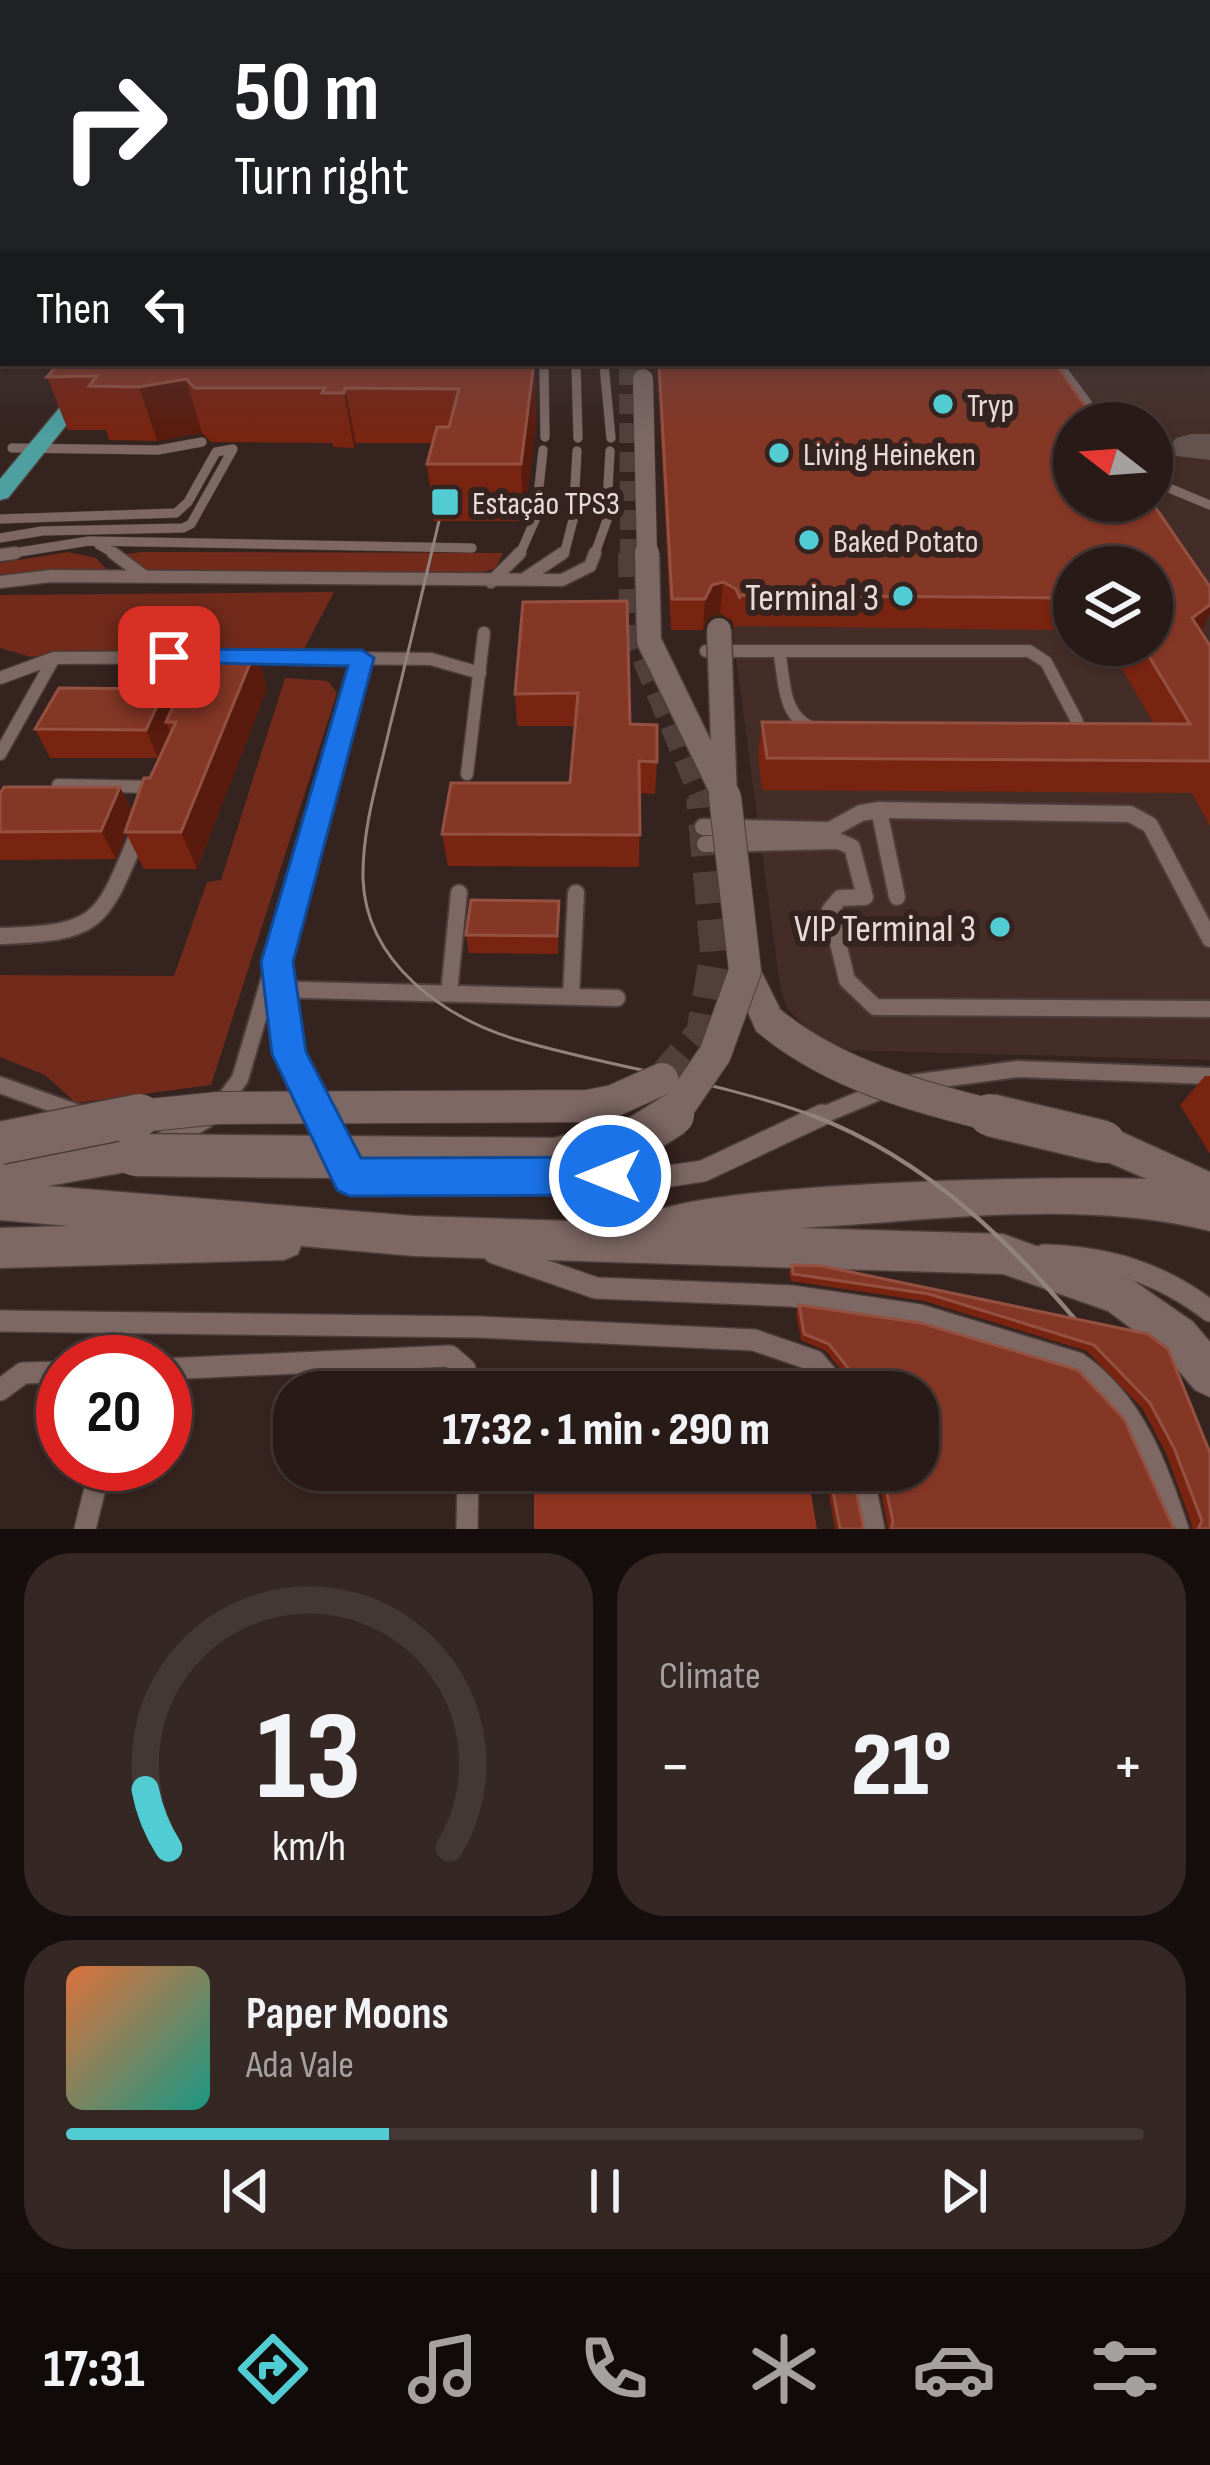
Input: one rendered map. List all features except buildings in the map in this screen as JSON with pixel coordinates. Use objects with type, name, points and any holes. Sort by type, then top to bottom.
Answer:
[{"type":"main road","points":[[6,455],[93,366]]},
{"type":"main road","points":[[0,493],[39,449],[94,366]]},
{"type":"street","points":[[642,366],[650,641],[725,798]]},
{"type":"street","points":[[713,641],[745,971],[770,1021],[819,1060],[859,1076],[1104,1142],[1210,1193]]},
{"type":"street","points":[[0,1174],[136,1155],[507,1162],[585,1155],[666,1123],[690,1096],[715,1054],[745,971]]},
{"type":"street","points":[[0,1143],[100,1117],[171,1108],[587,1106],[614,1102],[662,1079]]},
{"type":"street","points":[[597,1241],[755,1211],[1116,1195],[1210,1212]]},
{"type":"street","points":[[0,1202],[434,1237]]},
{"type":"street","points":[[0,1248],[434,1237],[1003,1254],[1120,1295],[1178,1337],[1210,1375]]},
{"type":"lane","points":[[537,505],[544,444],[544,366]]},
{"type":"lane","points":[[574,505],[576,366]]},
{"type":"lane","points":[[604,366],[610,445],[607,505]]},
{"type":"lane","points":[[1060,366],[1087,402]]},
{"type":"lane","points":[[6,455],[39,449],[158,450],[202,442]]},
{"type":"lane","points":[[0,519],[176,513],[188,502],[216,452],[233,448],[190,524],[174,530],[0,538]]},
{"type":"lane","points":[[1173,490],[1210,505]]},
{"type":"lane","points":[[85,535],[103,521],[93,514]]},
{"type":"lane","points":[[491,582],[517,560],[535,520]]},
{"type":"lane","points":[[518,582],[556,561],[570,539],[573,520]]},
{"type":"lane","points":[[0,583],[51,576],[518,582],[577,574],[597,554],[607,520]]},
{"type":"lane","points":[[85,535],[144,576]]},
{"type":"lane","points":[[0,555],[85,535],[472,548]]},
{"type":"lane","points":[[466,774],[484,633]]},
{"type":"lane","points":[[713,641],[779,651],[1035,653],[1046,662],[1078,725],[1071,730],[1047,729]]},
{"type":"lane","points":[[779,651],[796,722],[809,728],[833,728]]},
{"type":"lane","points":[[205,678],[213,657]]},
{"type":"lane","points":[[0,678],[54,658],[431,659],[480,673]]},
{"type":"lane","points":[[0,754],[54,658]]},
{"type":"lane","points":[[350,1177],[289,1054],[275,990],[277,962],[362,658]]},
{"type":"lane","points":[[151,805],[168,765]]},
{"type":"lane","points":[[58,785],[159,787]]},
{"type":"lane","points":[[879,810],[897,897]]},
{"type":"lane","points":[[1210,939],[1158,838],[1138,816],[879,810],[830,830],[704,835],[838,841],[852,847],[866,897],[839,898],[830,910],[847,980],[875,1007],[1210,1009]]},
{"type":"lane","points":[[0,936],[68,935],[89,927],[111,897],[143,824]]},
{"type":"lane","points":[[449,993],[460,893]]},
{"type":"lane","points":[[571,996],[576,893]]},
{"type":"lane","points":[[275,990],[617,998]]},
{"type":"lane","points":[[163,1142],[201,1121],[231,1094],[275,990]]},
{"type":"lane","points":[[0,1085],[163,1142],[350,1177],[680,1176],[720,1163],[825,1110],[924,1079],[1056,1070],[1210,1076]]},
{"type":"lane","points":[[434,1237],[596,1288],[791,1296],[863,1304],[920,1315],[1078,1363],[1102,1376],[1124,1401],[1178,1529]]},
{"type":"lane","points":[[1003,1254],[1093,1255],[1136,1265],[1210,1310]]},
{"type":"lane","points":[[0,1321],[479,1327],[754,1340],[792,1348],[817,1360],[825,1371]]},
{"type":"lane","points":[[192,1368],[450,1356],[465,1371]]},
{"type":"lane","points":[[0,1390],[23,1373],[36,1373]]},
{"type":"lane","points":[[85,1529],[94,1491]]},
{"type":"lane","points":[[467,1529],[468,1491]]},
{"type":"lane","points":[[866,1491],[874,1529]]},
{"type":"shaded area","points":[[714,366],[1210,366],[1210,1060],[840,1050],[809,1031],[787,1008],[780,986],[735,651]]},
{"type":"shaded area","points":[[68,552],[96,558],[109,572],[0,575],[0,563]]},
{"type":"shaded area","points":[[503,553],[495,569],[464,576],[148,571],[126,554]]},
{"type":"shaded area","points":[[334,592],[302,653],[80,650],[31,657],[0,648],[0,595]]},
{"type":"shaded area","points":[[285,678],[328,681],[337,693],[211,1085],[76,1103],[45,1075],[0,1057],[0,975],[174,976],[207,882],[221,880]]},
{"type":"shaded area","points":[[534,1491],[811,1491],[817,1529],[534,1529]]},
{"type":"taxiway","points":[[1191,447],[1210,447]]},
{"type":"tunnel","points":[[629,366],[630,556]]},
{"type":"tunnel","points":[[630,553],[631,627],[702,798]]},
{"type":"tunnel","points":[[662,1079],[702,1033],[716,953],[702,798]]},
{"type":"tram line","points":[[439,521],[365,840],[367,909],[378,936],[414,983],[437,1002],[490,1030],[745,1094],[813,1116]]},
{"type":"tram line","points":[[813,1116],[819,1118]]},
{"type":"tram line","points":[[813,1116],[894,1156],[969,1211],[1036,1275],[1097,1346]]},
{"type":"place","name":"Tryp","points":[[943,404]]},
{"type":"place","name":"Living Heineken","points":[[779,453]]},
{"type":"place","name":"Estação TPS3","points":[[445,502]]},
{"type":"place","name":"Baked Potato","points":[[809,540]]},
{"type":"place","name":"Terminal 3","points":[[903,596]]},
{"type":"place","name":"VIP Terminal 3","points":[[1000,927]]},
{"type":"route","points":[[169,657],[362,658],[277,962],[289,1054],[350,1177],[610,1176]]}]
